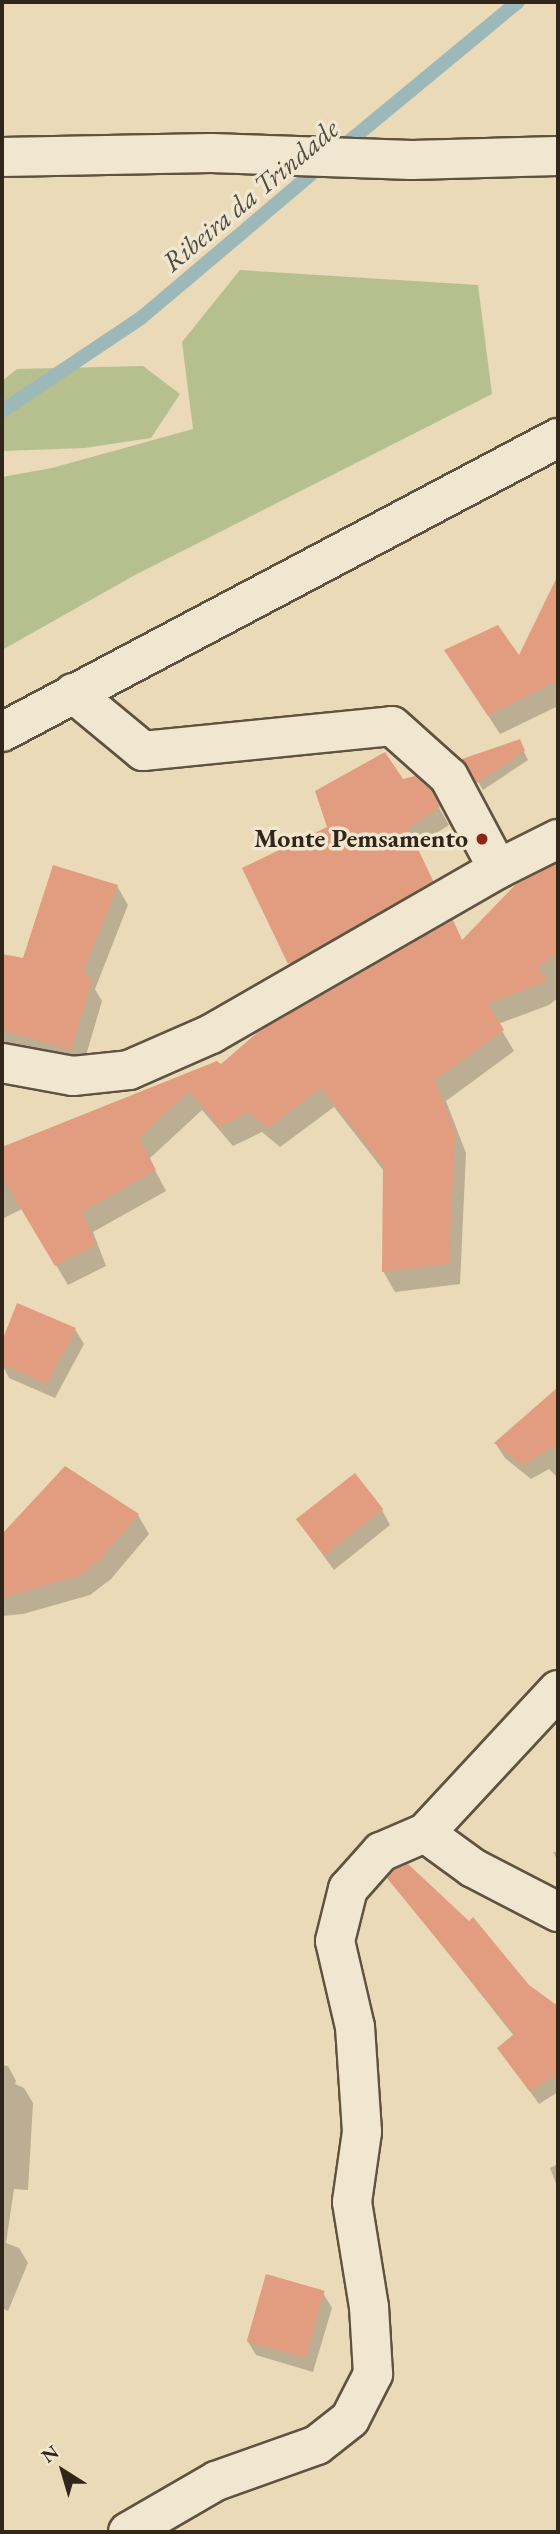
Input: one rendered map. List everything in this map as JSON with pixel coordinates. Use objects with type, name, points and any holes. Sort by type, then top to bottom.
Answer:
[{"type":"street","points":[[2,157],[211,153],[412,160],[558,156]]},
{"type":"street","points":[[2,732],[558,438]]},
{"type":"street","points":[[72,693],[143,751],[392,726],[449,777],[498,869]]},
{"type":"street","points":[[2,1063],[73,1076],[129,1070],[211,1034],[498,869],[558,839]]},
{"type":"street","points":[[128,2532],[216,2481],[317,2445],[350,2419],[373,2374],[369,2307],[352,2202],[362,2132],[355,2026],[335,1941],[348,1889],[381,1852],[425,1833],[558,1690]]},
{"type":"street","points":[[425,1833],[473,1868],[558,1912]]},
{"type":"green space","points":[[240,270],[478,285],[492,394],[135,575],[2,650],[2,477],[52,468],[193,429],[182,342]]},
{"type":"green space","points":[[143,366],[180,394],[151,438],[85,448],[2,451],[2,381],[17,369]]},
{"type":"building","points":[[558,575],[558,680],[488,716],[444,650],[498,625],[519,655]]},
{"type":"building","points":[[520,739],[525,751],[477,783],[462,759]]},
{"type":"building","points":[[385,752],[403,779],[415,776],[432,791],[440,807],[408,828],[433,881],[288,964],[242,868],[327,827],[315,791]]},
{"type":"building","points":[[558,863],[558,952],[538,968],[548,981],[488,1003],[504,1030],[435,1080],[455,1131],[449,1264],[382,1272],[383,1165],[321,1088],[268,1128],[249,1112],[220,1127],[189,1091],[139,1138],[156,1170],[82,1212],[96,1245],[55,1266],[2,1177],[2,1147],[217,1061],[221,1064],[258,1032],[453,920],[462,940],[515,885]]},
{"type":"building","points":[[53,865],[118,885],[84,970],[92,981],[71,1050],[2,1030],[2,954],[23,958]]},
{"type":"building","points":[[17,1303],[76,1328],[47,1384],[2,1364],[2,1341]]},
{"type":"building","points":[[558,1387],[558,1444],[522,1465],[494,1443]]},
{"type":"building","points":[[65,1466],[139,1514],[100,1560],[79,1576],[2,1598],[2,1534]]},
{"type":"building","points":[[355,1473],[383,1509],[324,1555],[296,1519]]},
{"type":"building","points":[[408,1864],[469,1921],[473,1917],[529,1985],[558,2006],[558,2073],[530,2092],[497,2048],[514,2034],[387,1878],[394,1870]]},
{"type":"building","points":[[266,2274],[325,2291],[305,2358],[247,2341]]},
{"type":"waterway","name":"Ribeira da Trindade","points":[[340,149],[518,2]]},
{"type":"waterway","name":"Ribeira da Trindade","points":[[2,411],[141,318],[322,165]]},
{"type":"place","name":"Monte Pemsamento","points":[[482,839]]}]
